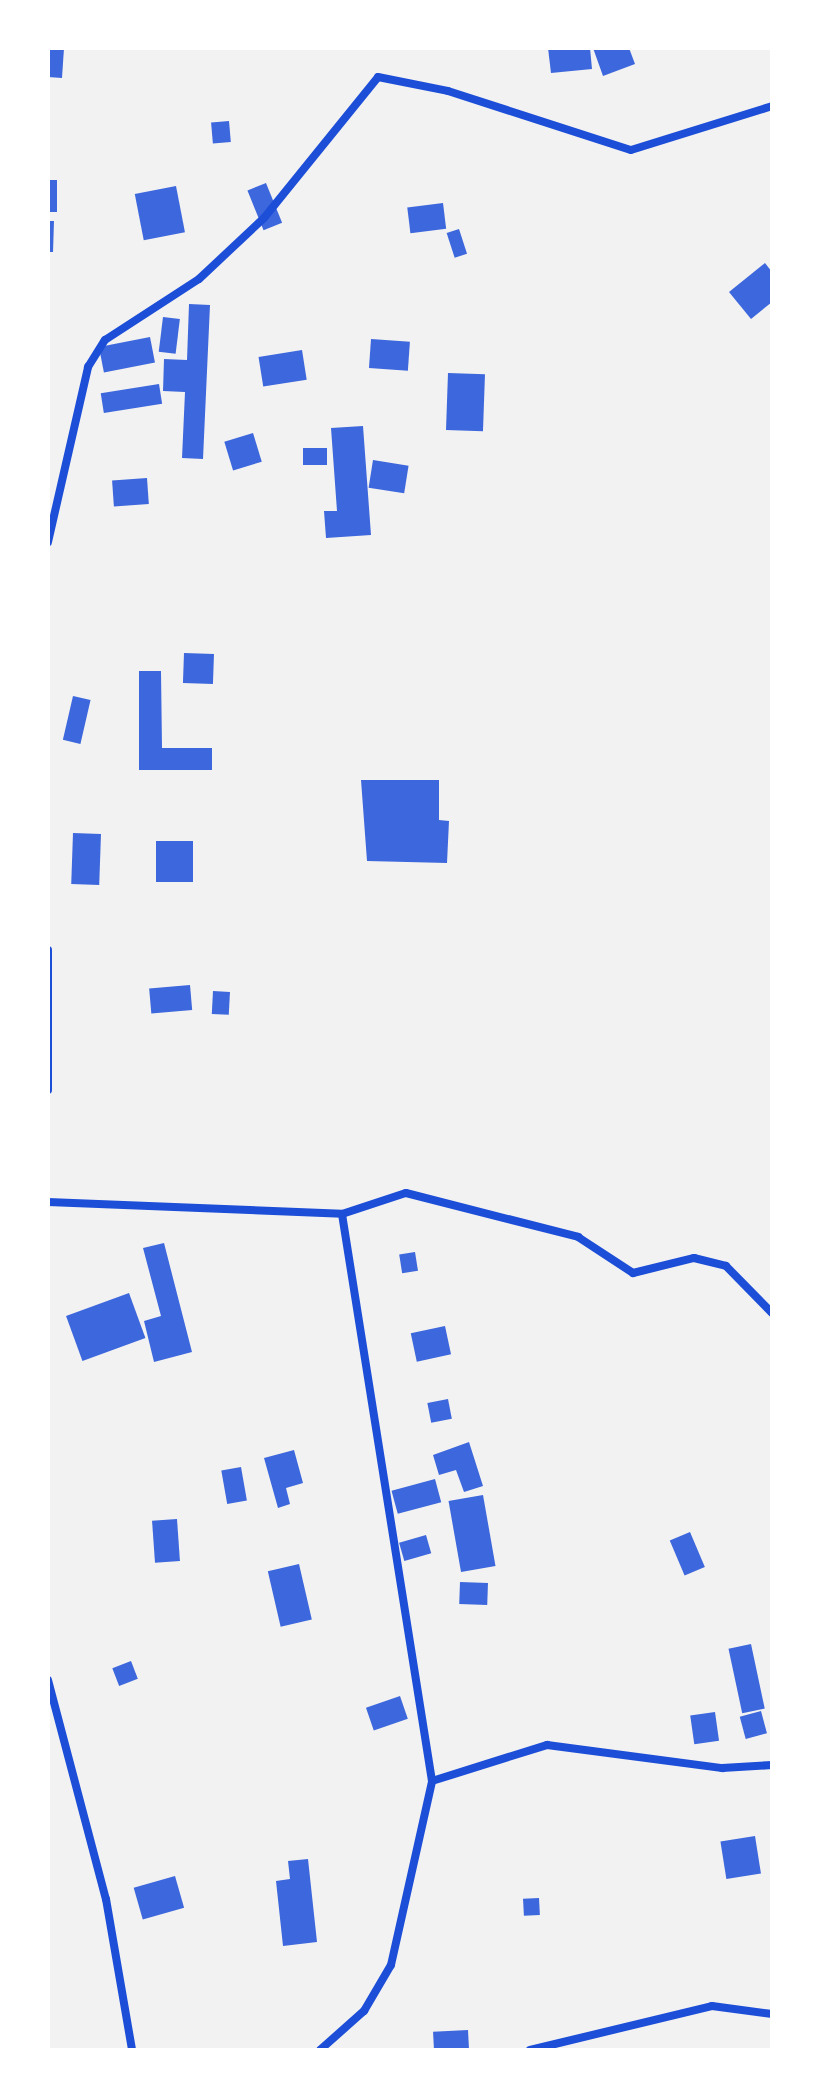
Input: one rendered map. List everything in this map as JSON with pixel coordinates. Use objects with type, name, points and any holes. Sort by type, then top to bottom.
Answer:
[{"type":"street","points":[[48,542],[88,367],[105,340],[199,279],[264,218],[378,77],[448,91],[631,150],[772,106]]},
{"type":"street","points":[[48,950],[48,1090]]},
{"type":"street","points":[[48,1202],[342,1214],[406,1193],[578,1237],[633,1273],[694,1258],[726,1266],[772,1313]]},
{"type":"street","points":[[320,2050],[364,2011],[391,1965],[432,1781],[342,1214]]},
{"type":"street","points":[[48,1680],[106,1899],[132,2050]]},
{"type":"street","points":[[432,1781],[547,1745],[722,1768],[772,1765]]},
{"type":"street","points":[[530,2050],[712,2006],[772,2014]]},
{"type":"building","points":[[48,48],[64,48],[62,78],[48,77]]},
{"type":"building","points":[[548,48],[590,48],[592,69],[551,73]]},
{"type":"building","points":[[593,48],[629,48],[635,64],[603,76]]},
{"type":"building","points":[[229,121],[231,142],[213,143],[211,123]]},
{"type":"building","points":[[48,180],[57,180],[57,212],[48,212]]},
{"type":"building","points":[[266,183],[282,223],[264,230],[247,190]]},
{"type":"building","points":[[176,186],[185,232],[144,240],[135,194]]},
{"type":"building","points":[[443,203],[446,229],[410,233],[407,207]]},
{"type":"building","points":[[48,221],[54,221],[53,252],[48,252]]},
{"type":"building","points":[[459,229],[467,254],[455,258],[447,233]]},
{"type":"building","points":[[765,263],[772,272],[772,302],[751,319],[729,292]]},
{"type":"building","points":[[189,304],[210,305],[203,459],[182,458],[185,392],[163,391],[164,359],[187,360]]},
{"type":"building","points":[[163,317],[180,319],[176,354],[159,352]]},
{"type":"building","points":[[150,337],[155,363],[104,372],[99,347]]},
{"type":"building","points":[[371,339],[410,342],[408,371],[369,368]]},
{"type":"building","points":[[302,350],[307,380],[263,387],[259,357]]},
{"type":"building","points":[[448,373],[485,374],[483,431],[446,430]]},
{"type":"building","points":[[159,384],[162,404],[104,413],[101,393]]},
{"type":"building","points":[[363,426],[371,535],[326,538],[324,511],[337,511],[331,428]]},
{"type":"building","points":[[253,433],[262,462],[233,470],[224,442]]},
{"type":"building","points":[[303,448],[327,448],[327,465],[303,465]]},
{"type":"building","points":[[373,460],[409,466],[404,493],[369,488]]},
{"type":"building","points":[[147,478],[149,504],[114,506],[112,480]]},
{"type":"building","points":[[184,653],[214,654],[213,684],[183,683]]},
{"type":"building","points":[[139,671],[161,671],[162,748],[212,748],[212,770],[139,770]]},
{"type":"building","points":[[73,696],[91,700],[80,744],[63,740]]},
{"type":"building","points":[[361,780],[439,780],[439,820],[449,821],[447,863],[367,861]]},
{"type":"building","points":[[73,833],[101,834],[99,885],[71,884]]},
{"type":"building","points":[[156,841],[193,841],[193,882],[156,882]]},
{"type":"building","points":[[190,985],[192,1010],[151,1013],[149,989]]},
{"type":"building","points":[[213,991],[230,992],[229,1015],[212,1014]]},
{"type":"building","points":[[164,1243],[192,1352],[154,1362],[144,1321],[161,1316],[143,1248]]},
{"type":"building","points":[[415,1252],[418,1271],[402,1273],[399,1255]]},
{"type":"building","points":[[129,1293],[145,1338],[82,1361],[66,1316]]},
{"type":"building","points":[[445,1326],[451,1354],[417,1362],[411,1333]]},
{"type":"building","points":[[448,1399],[452,1419],[431,1423],[427,1403]]},
{"type":"building","points":[[469,1442],[483,1486],[464,1492],[456,1470],[439,1475],[433,1455]]},
{"type":"building","points":[[294,1450],[303,1483],[286,1488],[290,1504],[278,1508],[264,1458]]},
{"type":"building","points":[[241,1467],[247,1500],[227,1504],[221,1470]]},
{"type":"building","points":[[435,1479],[441,1502],[398,1514],[392,1491]]},
{"type":"building","points":[[483,1495],[496,1566],[461,1572],[449,1501]]},
{"type":"building","points":[[177,1519],[180,1561],[155,1563],[152,1521]]},
{"type":"building","points":[[690,1532],[705,1567],[685,1576],[670,1541]]},
{"type":"building","points":[[426,1535],[431,1553],[404,1561],[399,1543]]},
{"type":"building","points":[[299,1564],[312,1620],[281,1627],[268,1571]]},
{"type":"building","points":[[460,1582],[488,1583],[487,1605],[459,1604]]},
{"type":"building","points":[[751,1644],[765,1709],[742,1713],[729,1649]]},
{"type":"building","points":[[131,1661],[138,1679],[119,1686],[112,1668]]},
{"type":"building","points":[[400,1696],[408,1719],[374,1730],[366,1708]]},
{"type":"building","points":[[761,1711],[767,1733],[746,1739],[740,1717]]},
{"type":"building","points":[[715,1712],[719,1741],[694,1744],[690,1715]]},
{"type":"building","points":[[755,1836],[761,1874],[726,1879],[720,1841]]},
{"type":"building","points":[[308,1859],[317,1942],[283,1946],[276,1881],[290,1879],[288,1861]]},
{"type":"building","points":[[175,1876],[184,1908],[143,1920],[134,1888]]},
{"type":"building","points":[[539,1898],[540,1915],[524,1916],[523,1899]]},
{"type":"building","points":[[468,2030],[469,2050],[434,2050],[433,2032]]}]
